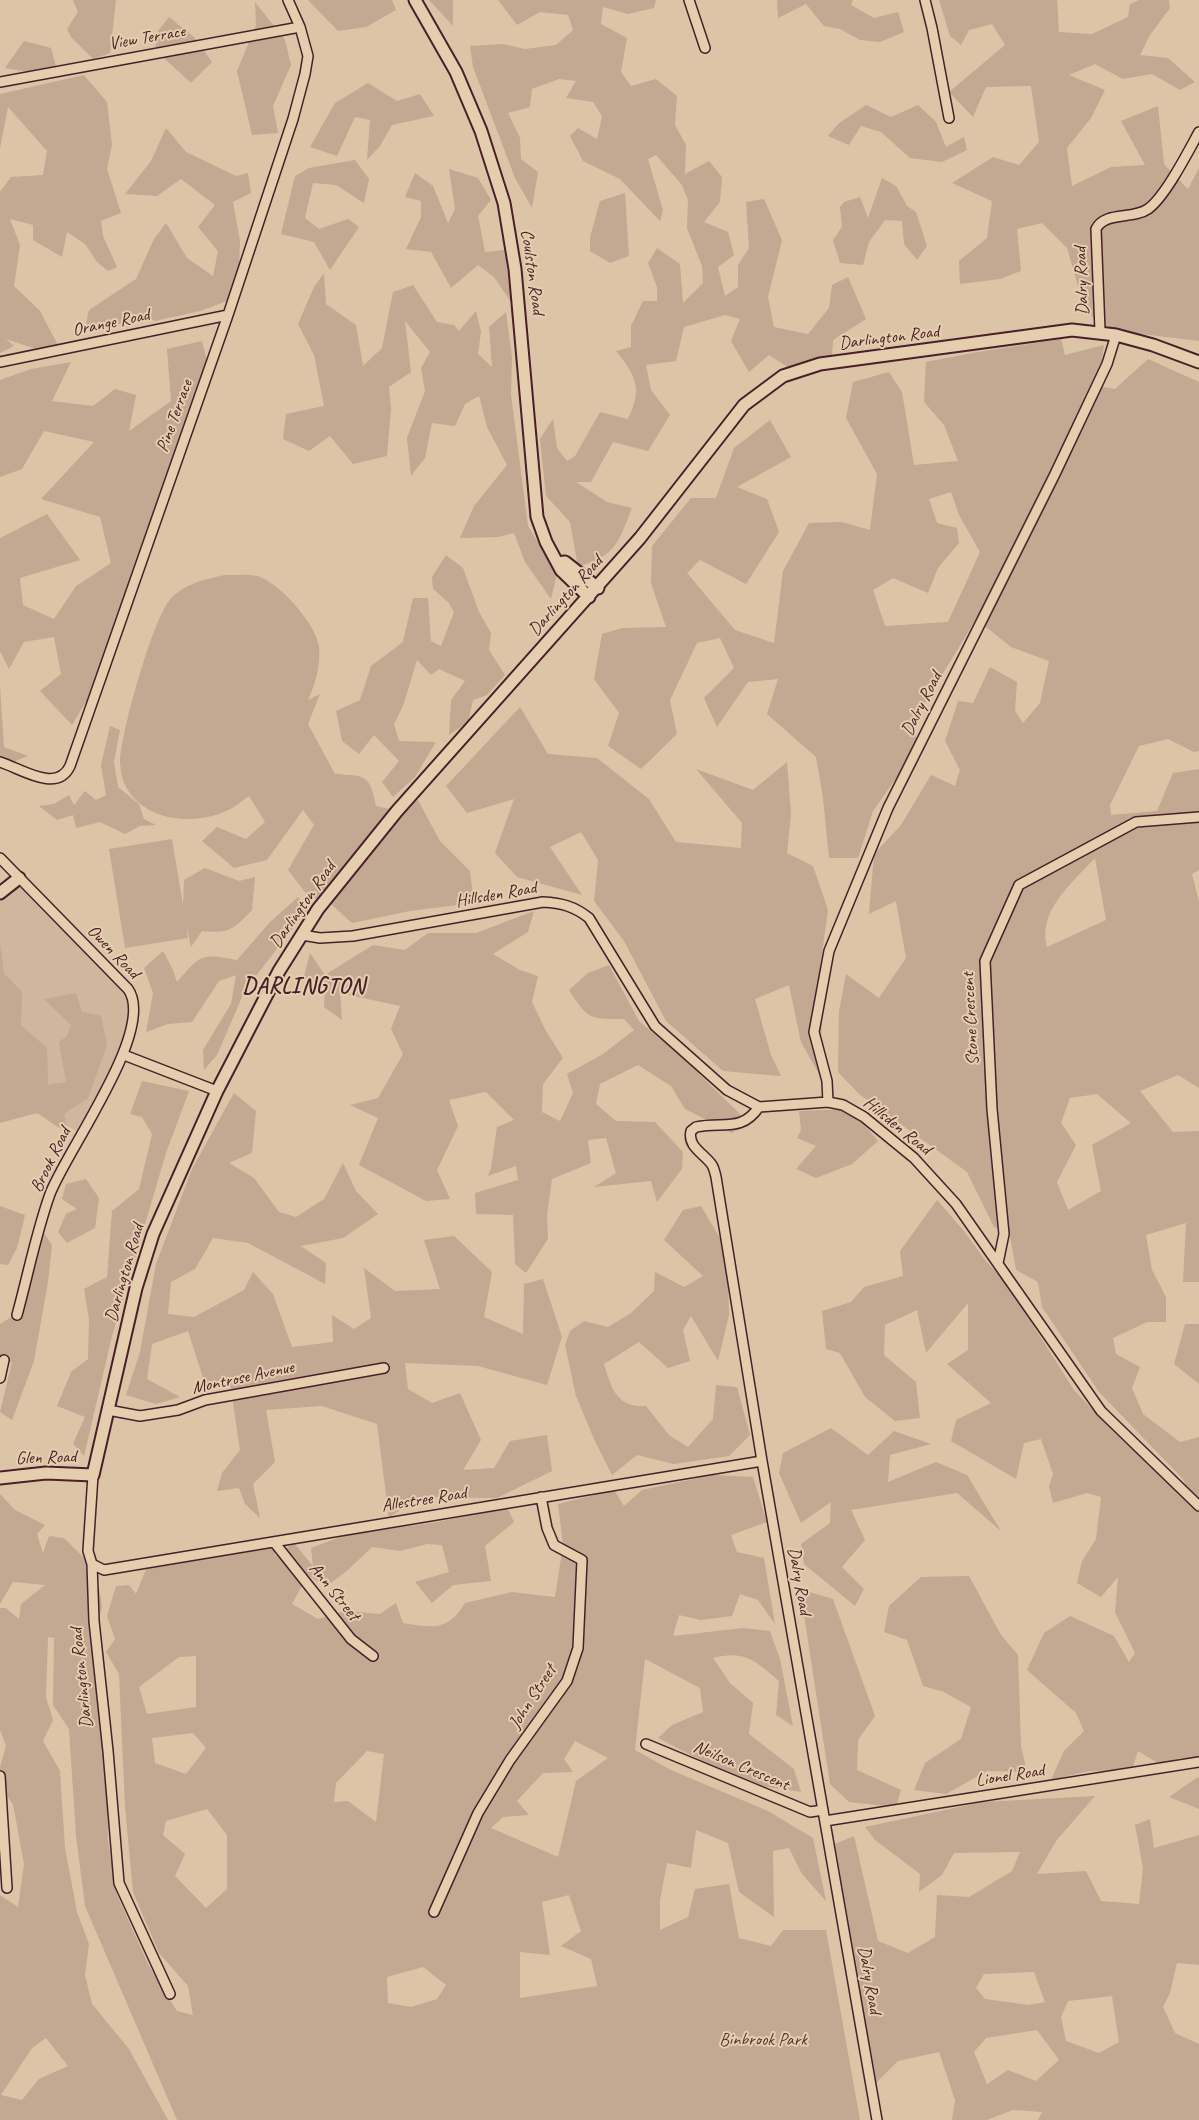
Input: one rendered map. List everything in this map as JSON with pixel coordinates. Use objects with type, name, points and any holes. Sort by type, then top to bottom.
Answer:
[{"type":"street","name":"Pine Terrace","points":[[0,762],[43,778],[54,779],[66,773],[228,315],[306,74],[308,56],[300,27],[288,0]]},
{"type":"street","name":"Coulston Road","points":[[415,0],[456,72],[481,131],[504,204],[516,269],[537,517],[546,542],[561,570],[589,597]]},
{"type":"street","points":[[689,0],[705,48]]},
{"type":"street","points":[[924,0],[932,28],[949,118]]},
{"type":"street","name":"View Terrace","points":[[0,82],[300,27]]},
{"type":"street","name":"Dalry Road","points":[[1100,332],[1096,229],[1103,220],[1148,209],[1180,165],[1199,132]]},
{"type":"street","name":"Orange Road","points":[[0,362],[228,315]]},
{"type":"street","name":"Darlington Road","points":[[170,1994],[119,1883],[108,1751],[94,1621],[92,1564],[88,1551],[93,1475],[136,1288],[153,1234],[217,1091],[279,971],[318,909],[397,811],[598,588],[640,538],[744,404],[783,376],[820,364],[885,354],[928,351],[993,339],[1072,330],[1116,335],[1154,345],[1199,362]]},
{"type":"street","name":"Dalry Road","points":[[828,1102],[827,1080],[814,1032],[829,951],[888,808],[1055,474],[1107,364],[1116,335]]},
{"type":"street","points":[[558,563],[565,562],[598,588]]},
{"type":"street","name":"Stone Crescent","points":[[998,1263],[1004,1234],[992,1109],[985,961],[1019,885],[1136,822],[1199,817]]},
{"type":"street","name":"Owen Road","points":[[0,858],[133,996],[134,1009],[124,1055]]},
{"type":"street","points":[[0,893],[19,878]]},
{"type":"street","name":"Hillsden Road","points":[[302,935],[320,938],[353,936],[543,902],[572,907],[588,918],[655,1026],[721,1085],[743,1100],[759,1106],[828,1102],[843,1105],[864,1117],[914,1158],[956,1204],[1101,1411],[1199,1506]]},
{"type":"street","points":[[124,1055],[217,1091]]},
{"type":"street","name":"Brook Road","points":[[16,1315],[51,1192],[124,1055]]},
{"type":"street","name":"Dalry Road","points":[[759,1106],[753,1116],[741,1123],[731,1126],[696,1127],[690,1135],[693,1145],[712,1165],[716,1176],[762,1461],[877,2120]]},
{"type":"street","points":[[0,1378],[4,1360]]},
{"type":"street","name":"Montrose Avenue","points":[[108,1410],[140,1416],[178,1410],[205,1400],[384,1368]]},
{"type":"street","name":"Allestree Road","points":[[92,1564],[104,1570],[762,1461]]},
{"type":"street","name":"Glen Road","points":[[0,1478],[46,1473],[93,1475]]},
{"type":"street","name":"John Street","points":[[434,1912],[478,1813],[510,1760],[567,1681],[578,1648],[582,1560],[554,1546],[547,1528],[542,1497]]},
{"type":"street","name":"Ann Street","points":[[274,1542],[351,1639],[374,1656]]},
{"type":"street","name":"Neilson Crescent","points":[[646,1744],[810,1812],[823,1810]]},
{"type":"street","name":"Lionel Road","points":[[825,1821],[1199,1762]]},
{"type":"street","points":[[0,1776],[7,1888]]},
{"type":"shaded area","points":[[18,880],[135,999],[124,1048],[81,1133],[0,1091],[0,897]]},
{"type":"green space","points":[[73,0],[116,0],[110,53],[93,59],[71,37],[67,29],[78,12]]},
{"type":"green space","points":[[308,0],[392,0],[396,10],[366,27],[338,31]]},
{"type":"green space","points":[[429,0],[453,0],[453,26]]},
{"type":"green space","points":[[498,0],[656,0],[654,8],[628,14],[603,7],[601,24],[627,38],[621,72],[631,86],[656,79],[677,96],[675,125],[686,145],[685,174],[709,161],[722,177],[720,202],[704,222],[728,232],[734,255],[718,267],[725,296],[738,287],[738,265],[749,248],[746,202],[764,199],[782,240],[768,297],[774,327],[808,334],[829,308],[832,285],[848,277],[866,319],[833,340],[832,355],[789,368],[769,355],[749,372],[731,341],[740,319],[725,315],[684,327],[676,361],[646,365],[651,390],[670,415],[648,451],[613,442],[591,482],[576,482],[607,502],[632,508],[619,540],[614,546],[601,558],[578,567],[570,522],[546,496],[540,439],[553,419],[557,448],[567,461],[575,456],[600,412],[628,419],[635,399],[635,383],[633,375],[616,351],[631,347],[631,326],[643,301],[657,301],[657,287],[648,263],[657,248],[680,264],[683,303],[703,283],[702,266],[687,228],[688,200],[682,185],[656,155],[648,159],[663,210],[660,221],[620,179],[583,161],[570,136],[578,128],[597,139],[602,116],[593,102],[566,98],[576,81],[559,79],[532,89],[530,107],[508,113],[520,138],[521,159],[538,172],[532,208],[515,178],[473,67],[470,46],[503,44],[525,49],[556,45],[573,30],[568,15],[540,12],[517,25]]},
{"type":"green space","points":[[777,0],[853,0],[851,5],[874,18],[898,12],[904,32],[880,42],[860,40],[840,29],[824,26],[806,4],[778,18]]},
{"type":"green space","points":[[939,0],[1057,0],[1059,32],[1092,34],[1128,17],[1130,4],[1139,0],[1169,0],[1170,8],[1150,35],[1140,55],[1168,58],[1195,82],[1180,90],[1152,74],[1123,79],[1095,64],[1069,75],[1105,90],[1091,118],[1067,148],[1072,186],[1111,167],[1145,165],[1121,121],[1158,106],[1164,164],[1188,189],[1199,168],[1199,341],[1100,329],[1082,300],[1067,248],[1042,223],[1017,229],[1021,271],[1000,279],[960,284],[959,261],[987,238],[992,201],[952,183],[993,157],[1019,165],[1039,142],[1031,86],[986,87],[973,117],[949,92],[1005,45],[992,24],[969,30],[961,45],[950,36]]},
{"type":"green space","points":[[255,2],[285,40],[291,65],[273,106],[278,133],[252,135],[237,71],[256,25]]},
{"type":"green space","points":[[169,17],[195,38],[212,62],[191,83],[155,50],[158,31]]},
{"type":"green space","points":[[24,41],[51,48],[57,70],[33,73],[5,68]]},
{"type":"green space","points":[[84,75],[107,102],[112,145],[107,169],[121,213],[101,221],[103,236],[117,267],[108,271],[97,262],[85,244],[67,232],[62,257],[33,240],[33,225],[10,219],[20,245],[14,286],[40,311],[59,347],[39,350],[6,339],[14,346],[0,353],[0,192],[11,177],[43,175],[47,151],[8,107],[0,148],[0,94]]},
{"type":"green space","points":[[368,83],[397,101],[420,94],[434,116],[392,125],[380,146],[367,160],[370,120],[355,117],[337,156],[310,147],[335,103]]},
{"type":"green space","points":[[866,105],[891,117],[918,105],[936,122],[946,147],[964,137],[967,150],[942,162],[910,158],[881,132],[861,126],[849,145],[828,136],[838,124]]},
{"type":"green space","points":[[166,128],[186,152],[236,176],[248,173],[251,193],[233,202],[240,241],[238,297],[200,311],[155,321],[144,315],[118,325],[85,329],[89,310],[136,279],[154,239],[166,223],[187,258],[213,276],[218,251],[198,227],[215,205],[181,179],[157,196],[125,194],[151,161]]},
{"type":"green space","points":[[355,160],[369,179],[364,203],[336,185],[313,183],[305,218],[319,229],[348,219],[359,227],[330,270],[314,242],[281,234],[295,176],[309,168]]},
{"type":"green space","points":[[449,169],[478,178],[491,200],[478,216],[485,252],[505,250],[511,302],[494,277],[478,265],[451,288],[431,252],[406,249],[421,217],[421,201],[405,197],[415,173],[433,186],[448,223],[455,209]]},
{"type":"green space","points":[[882,178],[896,186],[907,206],[916,212],[927,246],[917,260],[904,244],[902,221],[885,220],[869,242],[863,265],[840,263],[833,240],[842,227],[840,207],[844,202],[860,197],[868,218]]},
{"type":"green space","points":[[625,193],[629,256],[610,263],[590,251],[590,237],[600,201]]},
{"type":"green space","points":[[324,273],[326,304],[356,325],[363,366],[382,348],[393,292],[413,285],[437,322],[454,325],[459,331],[476,311],[481,332],[478,354],[492,367],[489,327],[506,312],[512,357],[511,395],[528,526],[557,574],[551,599],[525,562],[514,533],[498,537],[460,538],[474,506],[507,465],[487,427],[479,396],[465,404],[455,426],[432,423],[425,458],[411,476],[407,438],[425,391],[421,368],[430,352],[405,321],[411,372],[389,387],[391,409],[387,456],[353,464],[330,436],[309,451],[283,439],[286,414],[324,406],[314,355],[298,324],[314,287]]},
{"type":"green space","points":[[1061,339],[1065,355],[1104,345],[1098,386],[1115,389],[1148,359],[1199,382],[1199,751],[1194,752],[1168,739],[1139,746],[1110,805],[1111,815],[1157,811],[1173,773],[1199,769],[1199,870],[1192,874],[1199,902],[1199,1088],[1178,1075],[1140,1091],[1173,1132],[1199,1131],[1199,1282],[1183,1282],[1186,1223],[1146,1235],[1152,1270],[1166,1297],[1166,1322],[1147,1322],[1113,1338],[1116,1354],[1140,1367],[1132,1388],[1143,1414],[1180,1442],[1199,1437],[1199,1760],[1179,1758],[1163,1766],[1138,1751],[1132,1770],[1089,1771],[1051,1780],[1064,1751],[1084,1731],[1076,1713],[1027,1670],[1044,1633],[1070,1616],[1114,1636],[1129,1662],[1135,1653],[1115,1612],[1118,1577],[1101,1597],[1077,1583],[1082,1561],[1096,1539],[1101,1497],[1087,1493],[1053,1503],[1049,1486],[1053,1474],[1041,1439],[1024,1443],[1016,1479],[951,1441],[956,1420],[991,1403],[947,1364],[968,1350],[968,1303],[926,1353],[917,1310],[885,1325],[884,1355],[916,1382],[920,1418],[895,1421],[865,1397],[840,1353],[826,1349],[822,1311],[851,1302],[864,1287],[903,1276],[900,1251],[937,1200],[964,1231],[985,1260],[1007,1284],[1074,1390],[1115,1433],[1194,1506],[1183,1479],[1099,1392],[1042,1307],[1038,1282],[1016,1270],[1009,1231],[994,1227],[967,1172],[859,1094],[838,1072],[839,1011],[846,974],[879,998],[906,958],[896,901],[869,914],[874,854],[901,825],[931,775],[955,786],[960,770],[945,741],[958,701],[973,703],[990,667],[1017,682],[1015,711],[1023,723],[1040,703],[1049,661],[1011,647],[976,619],[916,718],[916,750],[873,811],[858,858],[829,858],[823,798],[816,757],[767,714],[778,679],[748,682],[717,727],[704,698],[734,668],[720,638],[697,643],[670,700],[677,734],[641,769],[608,746],[619,713],[594,679],[602,634],[622,628],[666,627],[651,583],[652,546],[691,498],[716,498],[734,448],[770,420],[791,457],[737,487],[767,499],[779,532],[746,584],[700,560],[687,573],[735,630],[774,643],[783,571],[809,523],[842,522],[870,530],[877,474],[846,418],[853,382],[889,372],[902,392],[914,465],[958,461],[944,425],[924,402],[926,362]],"holes":[[[951,492],[959,515],[980,552],[948,622],[885,626],[873,590],[893,578],[928,593],[938,568],[959,543],[957,528],[937,523],[929,499]],[[1095,858],[1106,920],[1047,947],[1045,934],[1047,921],[1052,909],[1068,887]],[[1097,1094],[1131,1123],[1092,1145],[1101,1191],[1068,1210],[1057,1182],[1076,1145],[1061,1123],[1070,1098]]]},
{"type":"green space","points":[[202,341],[209,369],[103,673],[72,725],[40,691],[61,674],[54,637],[24,642],[9,669],[0,651],[0,538],[47,514],[80,560],[20,578],[23,605],[54,619],[76,586],[111,563],[100,517],[41,499],[94,442],[44,431],[22,469],[0,477],[0,380],[31,369],[71,362],[52,401],[93,406],[115,389],[136,395],[129,431],[171,401],[167,349]]},
{"type":"green space","points":[[446,555],[463,568],[479,612],[491,633],[489,650],[505,675],[487,695],[473,700],[468,722],[449,735],[451,700],[465,681],[439,669],[431,675],[417,660],[403,706],[394,724],[399,741],[436,742],[415,777],[393,797],[382,782],[399,761],[374,735],[359,754],[342,741],[336,711],[360,700],[371,666],[403,642],[413,598],[428,598],[431,641],[441,646],[454,612],[448,602],[433,589],[432,577]]},
{"type":"green space","points":[[226,575],[253,575],[266,580],[286,595],[304,616],[312,627],[319,647],[317,675],[308,700],[320,694],[308,724],[335,774],[353,775],[368,782],[376,806],[399,811],[418,800],[440,841],[470,871],[474,903],[410,911],[352,923],[331,904],[308,896],[288,870],[314,825],[303,810],[267,860],[234,868],[202,841],[217,827],[246,839],[265,822],[249,796],[234,807],[220,813],[189,819],[173,818],[158,814],[144,807],[133,797],[124,783],[120,761],[131,704],[154,631],[162,613],[174,595],[195,583]]},
{"type":"green space","points":[[0,686],[4,747],[28,756],[0,767]]},
{"type":"green space","points":[[520,707],[548,754],[597,758],[649,799],[676,842],[741,848],[742,823],[696,769],[753,790],[787,762],[791,814],[787,853],[813,866],[828,910],[819,975],[822,1020],[819,1074],[801,1042],[789,985],[755,999],[771,1055],[781,1076],[723,1071],[666,1021],[624,941],[594,901],[598,860],[581,832],[550,847],[582,895],[517,877],[495,853],[514,799],[467,813],[446,786]]},
{"type":"green space","points":[[110,726],[120,730],[114,762],[118,787],[139,804],[144,819],[156,825],[140,826],[125,834],[100,822],[76,828],[73,815],[57,820],[39,806],[54,804],[69,795],[74,805],[85,791],[96,800],[106,795],[101,765]]},
{"type":"green space","points":[[172,839],[183,905],[184,880],[205,868],[239,881],[255,877],[252,910],[230,929],[219,932],[202,931],[191,947],[186,923],[188,938],[125,948],[109,849]]},
{"type":"green space","points":[[298,897],[308,909],[245,990],[217,1055],[204,1070],[203,1050],[231,1004],[236,975],[219,981],[192,1022],[168,1024],[146,1032],[153,993],[144,968],[163,951],[177,982],[191,966],[202,958],[215,957],[237,960],[270,922]]},
{"type":"green space","points":[[534,911],[528,932],[493,954],[520,970],[538,976],[532,1002],[546,1031],[563,1058],[543,1084],[542,1112],[560,1121],[573,1093],[567,1074],[603,1054],[634,1030],[624,1019],[604,1019],[591,1016],[581,1007],[569,990],[588,973],[609,965],[639,1021],[685,1060],[748,1122],[732,1133],[685,1109],[671,1086],[638,1065],[600,1084],[596,1104],[616,1121],[655,1122],[683,1152],[682,1169],[657,1202],[651,1181],[594,1187],[616,1173],[606,1138],[588,1140],[591,1163],[552,1179],[547,1215],[548,1239],[526,1273],[515,1264],[513,1215],[476,1214],[475,1193],[518,1180],[516,1166],[488,1176],[491,1168],[497,1127],[514,1120],[486,1092],[449,1100],[458,1126],[437,1170],[450,1199],[426,1201],[359,1165],[378,1118],[350,1105],[378,1098],[403,1054],[391,1029],[400,1006],[340,993],[342,1020],[324,1007],[325,979],[303,980],[310,953],[325,975],[373,945],[405,950],[428,933],[476,933]]},
{"type":"green space","points":[[0,943],[4,973],[22,992],[21,1025],[47,1048],[48,1085],[66,1082],[59,1042],[67,1036],[71,1025],[44,999],[76,993],[82,1012],[101,1016],[107,1045],[88,1098],[64,1114],[68,1131],[58,1127],[37,1113],[0,1123]]},
{"type":"green space","points":[[142,1081],[189,1091],[166,1153],[112,1336],[84,1456],[73,1444],[85,1417],[57,1406],[71,1372],[88,1359],[89,1319],[84,1289],[107,1277],[112,1211],[139,1189],[152,1134],[142,1117],[130,1114]]},
{"type":"green space","points":[[234,1093],[256,1111],[252,1153],[229,1163],[254,1178],[279,1212],[296,1217],[324,1199],[343,1163],[356,1191],[378,1214],[343,1238],[301,1246],[326,1263],[325,1284],[248,1243],[213,1238],[195,1269],[171,1282],[168,1314],[194,1317],[244,1290],[253,1272],[273,1294],[292,1347],[333,1342],[332,1315],[354,1329],[371,1318],[364,1268],[395,1291],[440,1289],[424,1240],[454,1236],[492,1272],[484,1317],[523,1334],[524,1284],[543,1279],[562,1337],[547,1385],[478,1366],[405,1363],[408,1389],[432,1403],[460,1393],[481,1440],[463,1470],[494,1468],[510,1441],[547,1435],[552,1471],[497,1498],[417,1497],[389,1518],[377,1424],[322,1406],[266,1410],[275,1462],[253,1484],[260,1518],[245,1504],[239,1488],[217,1491],[222,1473],[240,1450],[230,1383],[207,1390],[188,1331],[152,1344],[147,1379],[180,1397],[156,1404],[126,1395],[140,1352],[156,1264],[192,1169]]},
{"type":"green space","points":[[851,1109],[878,1141],[852,1164],[816,1178],[796,1169],[816,1146],[797,1138],[801,1130],[799,1111]]},
{"type":"green space","points":[[86,1179],[99,1198],[95,1228],[67,1243],[58,1232],[66,1214],[77,1209],[62,1199],[66,1184]]},
{"type":"green space","points":[[0,1206],[25,1215],[17,1248],[8,1265],[0,1264]]},
{"type":"green space","points":[[701,1206],[727,1250],[729,1315],[718,1361],[691,1316],[683,1330],[690,1361],[668,1368],[639,1342],[604,1364],[612,1388],[621,1400],[636,1406],[646,1406],[669,1435],[688,1447],[713,1419],[716,1385],[737,1387],[750,1435],[729,1456],[674,1464],[637,1455],[612,1475],[576,1396],[565,1345],[570,1331],[584,1321],[608,1327],[631,1313],[654,1291],[655,1272],[684,1287],[703,1276],[664,1240],[683,1210]]},
{"type":"green space","points":[[41,1229],[52,1245],[48,1282],[34,1361],[12,1420],[0,1412],[12,1362],[0,1358],[0,1324],[18,1313]]},
{"type":"green space","points":[[1185,1324],[1199,1324],[1199,1384],[1174,1364]]},
{"type":"green space","points":[[831,1428],[868,1455],[894,1431],[931,1444],[890,1455],[888,1482],[936,1462],[967,1475],[1001,1531],[957,1493],[851,1510],[865,1540],[842,1567],[864,1589],[855,1606],[804,1564],[801,1544],[830,1523],[831,1502],[801,1523],[779,1473],[783,1453]]},
{"type":"green space","name":"Binbrook Park","points":[[713,1475],[753,1477],[767,1522],[731,1535],[737,1552],[764,1558],[775,1624],[758,1600],[740,1594],[732,1616],[701,1620],[679,1615],[673,1636],[743,1628],[770,1631],[780,1659],[793,1726],[776,1715],[779,1681],[756,1663],[742,1656],[733,1655],[713,1658],[730,1683],[753,1703],[749,1734],[794,1769],[801,1792],[747,1784],[658,1738],[672,1725],[703,1712],[700,1688],[645,1659],[635,1750],[671,1770],[768,1811],[813,1838],[826,1901],[802,1874],[789,1848],[773,1851],[774,1917],[739,1892],[728,1843],[696,1830],[691,1868],[667,1863],[660,1900],[660,1930],[688,1917],[695,1889],[729,1884],[739,1938],[771,1946],[783,1930],[826,1930],[860,2120],[177,2120],[85,1906],[76,1836],[69,1729],[53,1705],[54,1638],[48,1637],[46,1697],[53,1720],[43,1741],[60,1771],[65,1848],[77,1912],[89,1944],[85,1975],[92,2004],[129,2049],[168,2120],[0,2120],[0,1895],[18,1907],[24,1864],[13,1804],[0,1787],[0,1767],[6,1746],[0,1730],[0,1608],[6,1608],[19,1619],[21,1604],[45,1585],[13,1582],[0,1604],[0,1494],[15,1510],[45,1525],[37,1534],[43,1553],[49,1536],[64,1538],[83,1557],[100,1592],[102,1608],[93,1634],[106,1745],[108,1841],[117,1895],[148,1964],[177,2011],[193,2015],[188,1986],[159,1953],[133,1892],[125,1806],[119,1674],[106,1652],[115,1639],[107,1616],[116,1586],[129,1585],[136,1594],[149,1562],[191,1561],[232,1551],[275,1544],[275,1556],[294,1543],[313,1566],[311,1548],[346,1535],[438,1522],[507,1507],[514,1522],[485,1546],[491,1581],[453,1585],[432,1603],[415,1582],[449,1572],[442,1545],[427,1544],[400,1551],[372,1547],[349,1569],[326,1587],[308,1575],[292,1604],[318,1619],[345,1611],[380,1614],[396,1603],[403,1623],[423,1626],[439,1625],[452,1619],[465,1603],[512,1592],[555,1597],[563,1545],[558,1504],[614,1490],[624,1506],[642,1490]],"holes":[[[196,1656],[196,1707],[147,1714],[139,1687],[179,1657]],[[193,1733],[206,1748],[186,1774],[155,1763],[152,1738]],[[575,1741],[608,1758],[576,1781],[558,1857],[491,1828],[503,1817],[529,1815],[517,1801],[543,1773],[573,1772],[564,1759]],[[367,1751],[384,1754],[376,1822],[348,1801],[334,1802],[336,1783]],[[207,1809],[227,1835],[227,1889],[206,1908],[175,1876],[185,1854],[163,1835],[166,1821]],[[569,1895],[581,1931],[561,1946],[591,1959],[597,1986],[520,1998],[520,1952],[550,1955],[542,1902]],[[423,1967],[446,1985],[437,1999],[411,2007],[388,2003],[387,1977]],[[46,2038],[68,2066],[39,2079],[22,2100],[1,2095],[32,2048]]]},
{"type":"green space","points":[[969,1576],[1001,1635],[1018,1655],[1021,1746],[1027,1772],[987,1771],[946,1794],[914,1790],[925,1763],[961,1739],[971,1707],[944,1692],[923,1686],[907,1640],[884,1632],[889,1606],[921,1577]]},
{"type":"green space","points":[[800,1589],[833,1599],[875,1716],[858,1740],[857,1770],[901,1790],[896,1807],[849,1802],[830,1784]]},
{"type":"green space","points":[[1199,1777],[1199,1809],[1169,1797],[1195,1779]]},
{"type":"green space","points":[[1095,1796],[1056,1841],[1037,1874],[1086,1871],[1101,1901],[1139,1904],[1143,1868],[1135,1825],[1150,1819],[1154,1848],[1199,1835],[1199,1965],[1177,1963],[1170,1993],[1163,2007],[1175,2033],[1199,2044],[1199,2120],[1038,2120],[1042,2112],[1013,2110],[987,2120],[952,2120],[955,2100],[939,2052],[898,2061],[875,2084],[835,1844],[854,1836],[878,1941],[908,1953],[935,1937],[937,1895],[969,1897],[1012,1871],[1020,1852],[954,1853],[942,1875],[919,1892],[920,1874],[875,1840],[865,1827],[983,1802]],"holes":[[[1034,1972],[1045,2002],[1029,2005],[985,1999],[976,1988],[984,1974]],[[1112,1996],[1119,2042],[1099,2053],[1066,2041],[1061,2017],[1068,2001]],[[1037,2030],[1059,2060],[1036,2081],[1008,2070],[987,2084],[974,2052],[986,2038]]]},
{"type":"district","name":"DARLINGTON","points":[[304,987]]}]
